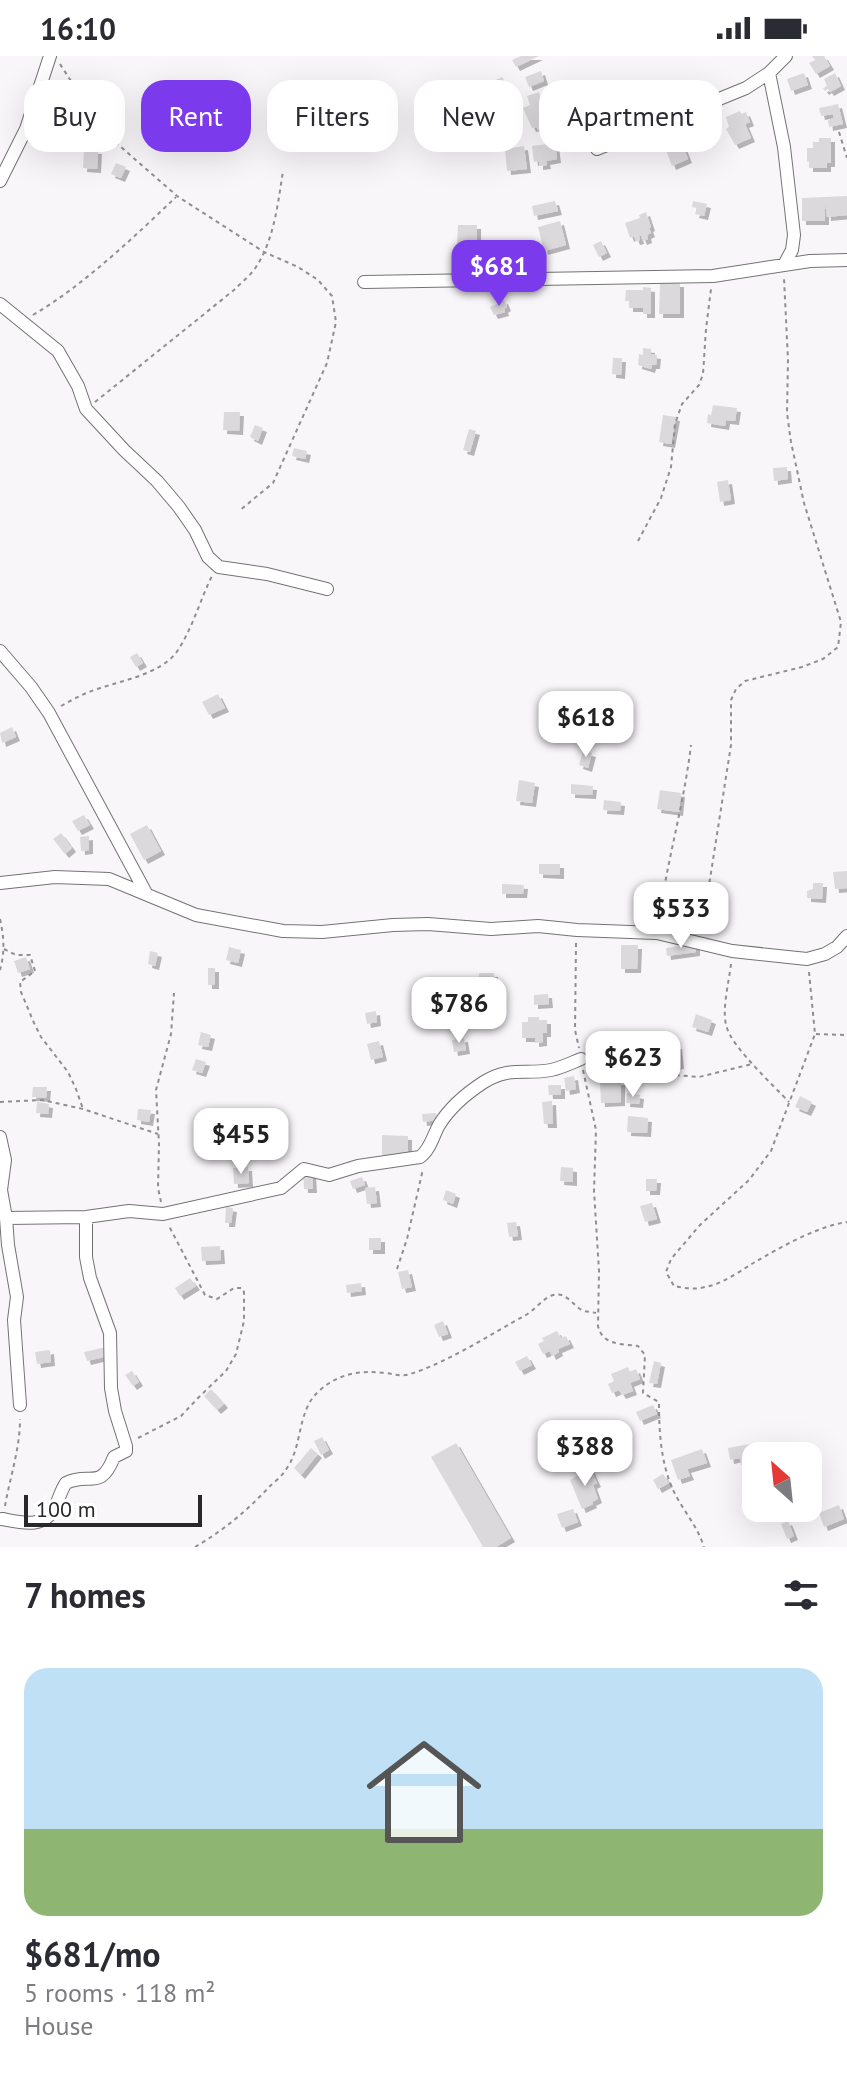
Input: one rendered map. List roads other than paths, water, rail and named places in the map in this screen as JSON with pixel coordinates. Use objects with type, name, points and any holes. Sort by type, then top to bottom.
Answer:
[{"type":"street","points":[[0,181],[26,129],[52,56]]},
{"type":"street","points":[[722,99],[769,73],[786,56]]},
{"type":"street","points":[[769,73],[784,147],[794,235],[792,250],[784,265]]},
{"type":"street","points":[[364,282],[713,276],[810,261],[847,260]]},
{"type":"street","points":[[0,304],[58,351],[72,374],[86,409],[157,481],[195,530],[208,557],[219,567],[267,574],[327,589]]},
{"type":"street","points":[[0,651],[49,713],[146,893]]},
{"type":"street","points":[[2,882],[55,877],[109,879],[196,915],[283,931],[322,932],[428,924],[491,929],[538,926],[657,933],[732,951],[807,959],[825,954],[847,936]]},
{"type":"street","points":[[6,1218],[86,1217],[129,1211],[163,1214],[281,1188],[304,1169],[329,1175],[358,1166],[420,1157],[454,1106],[487,1080],[516,1070],[552,1070],[581,1059]]},
{"type":"street","points":[[0,1137],[5,1160],[1,1190],[6,1218],[4,1246],[17,1297],[14,1320],[20,1405]]},
{"type":"street","points":[[2,1519],[42,1521],[52,1512],[66,1483],[103,1476],[114,1457],[126,1451],[111,1388],[110,1333],[90,1278],[86,1257],[86,1217]]},
{"type":"street","points":[[0,1325],[14,1320]]}]
